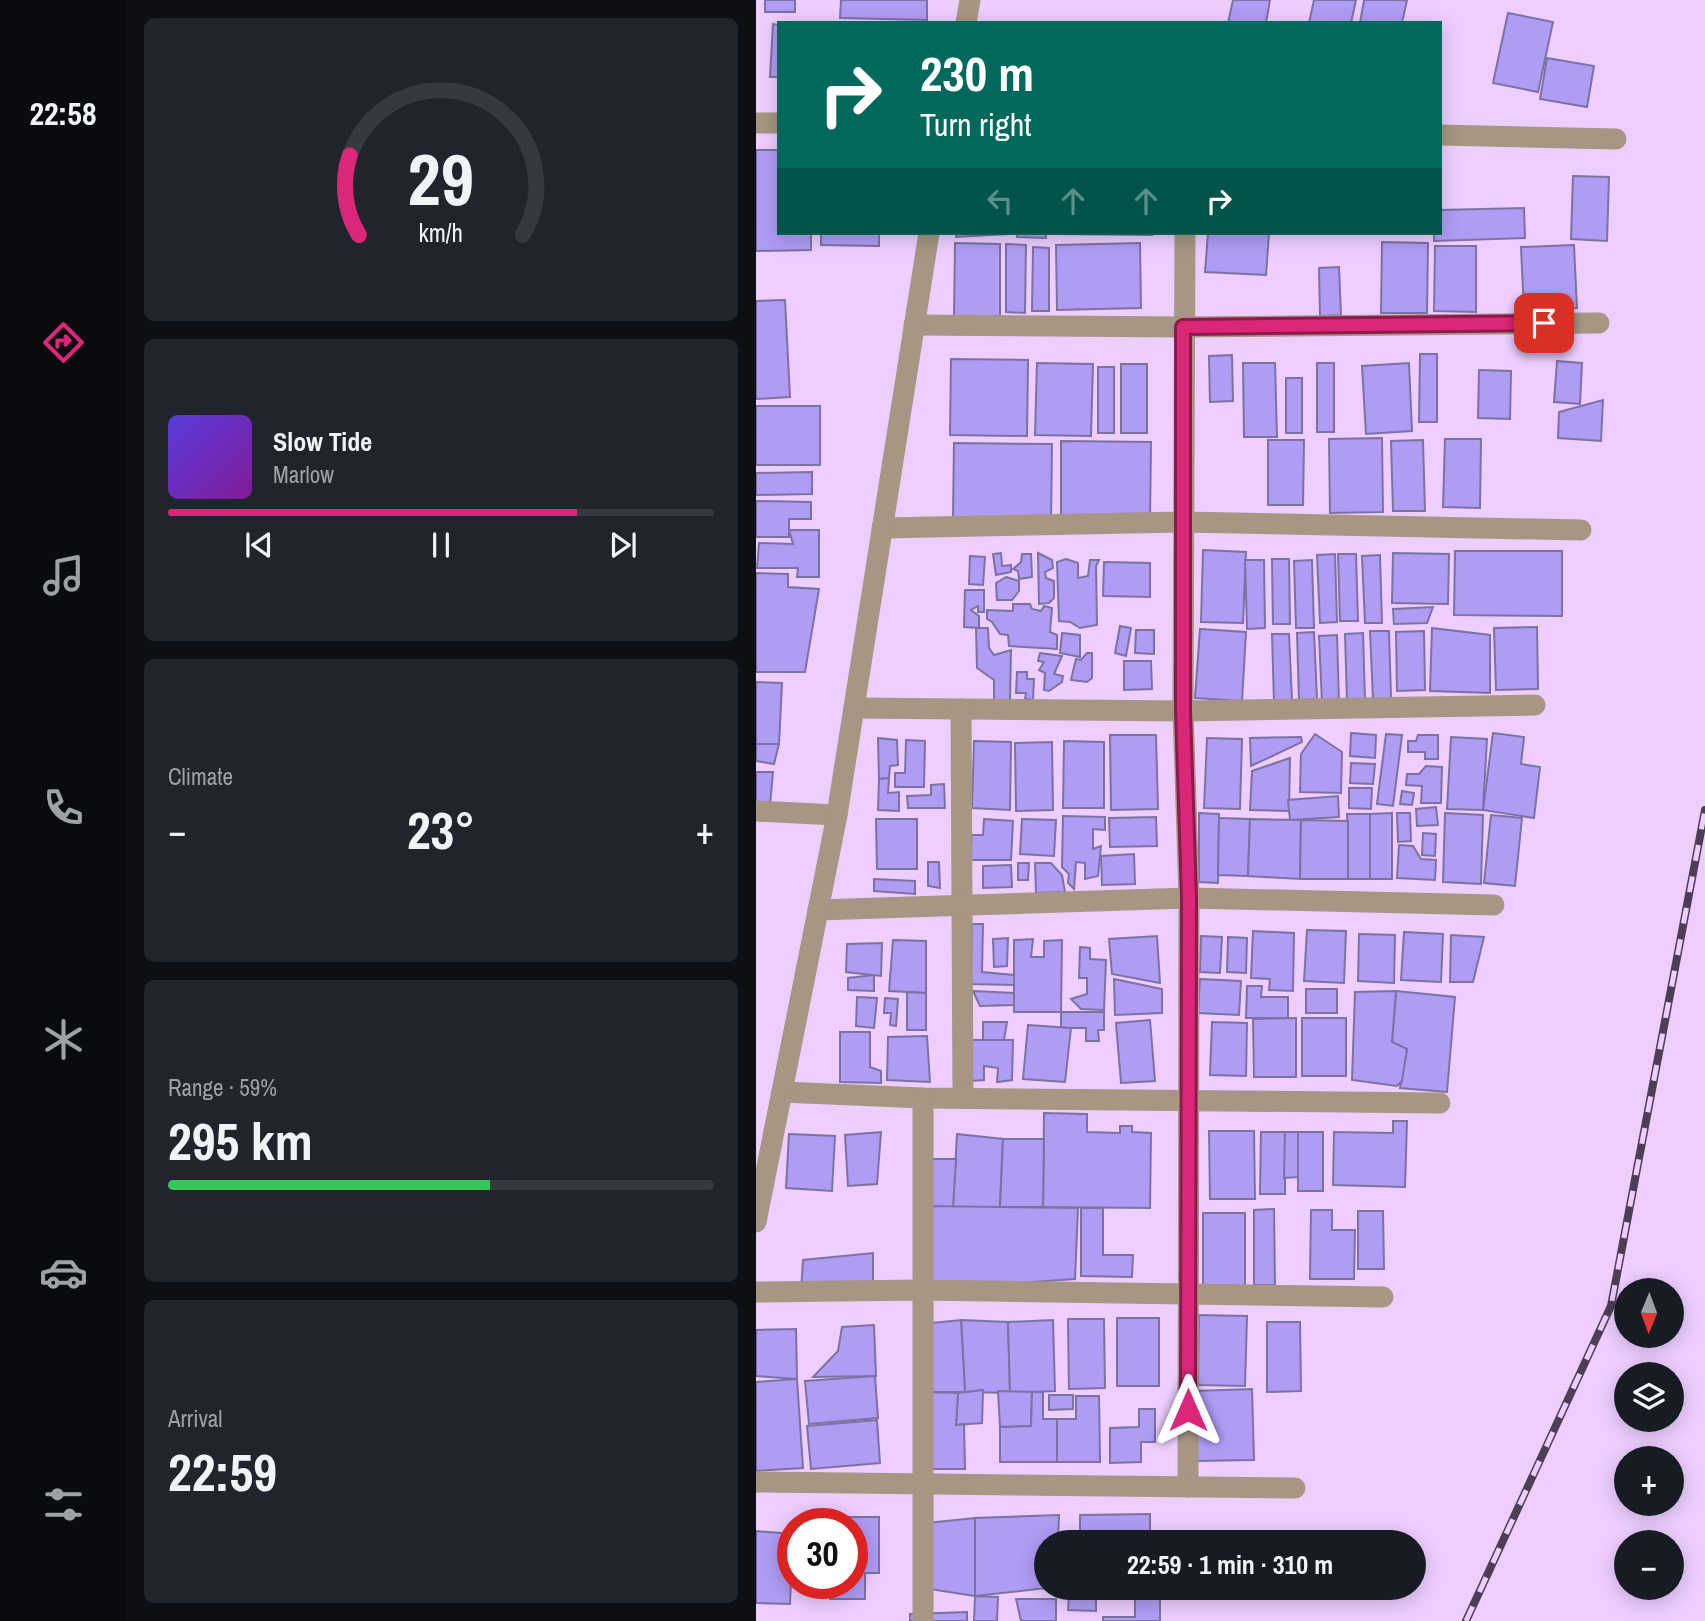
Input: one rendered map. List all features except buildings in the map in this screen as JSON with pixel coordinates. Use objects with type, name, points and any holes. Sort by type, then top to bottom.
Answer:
[{"type":"street","points":[[966,21],[970,0]]},
{"type":"street","points":[[756,123],[777,123]]},
{"type":"street","points":[[1442,135],[1616,139]]},
{"type":"street","points":[[756,1222],[837,815],[929,235]]},
{"type":"street","points":[[1185,235],[1183,711],[1189,898],[1188,1487]]},
{"type":"street","points":[[914,325],[1183,327],[1599,323]]},
{"type":"street","points":[[882,528],[1183,522],[1581,530]]},
{"type":"street","points":[[854,708],[1183,711],[1535,705]]},
{"type":"street","points":[[961,709],[963,1098]]},
{"type":"street","points":[[756,811],[837,815]]},
{"type":"street","points":[[818,910],[1189,898],[1494,905]]},
{"type":"street","points":[[782,1092],[923,1098],[1440,1103]]},
{"type":"street","points":[[923,1098],[923,1621]]},
{"type":"street","points":[[756,1292],[921,1290],[1383,1297]]},
{"type":"street","points":[[756,1482],[1295,1488]]},
{"type":"railway","points":[[1466,1621],[1611,1306],[1705,810]]},
{"type":"route","points":[[1188,1410],[1189,898],[1183,711],[1183,327],[1544,323]]}]
